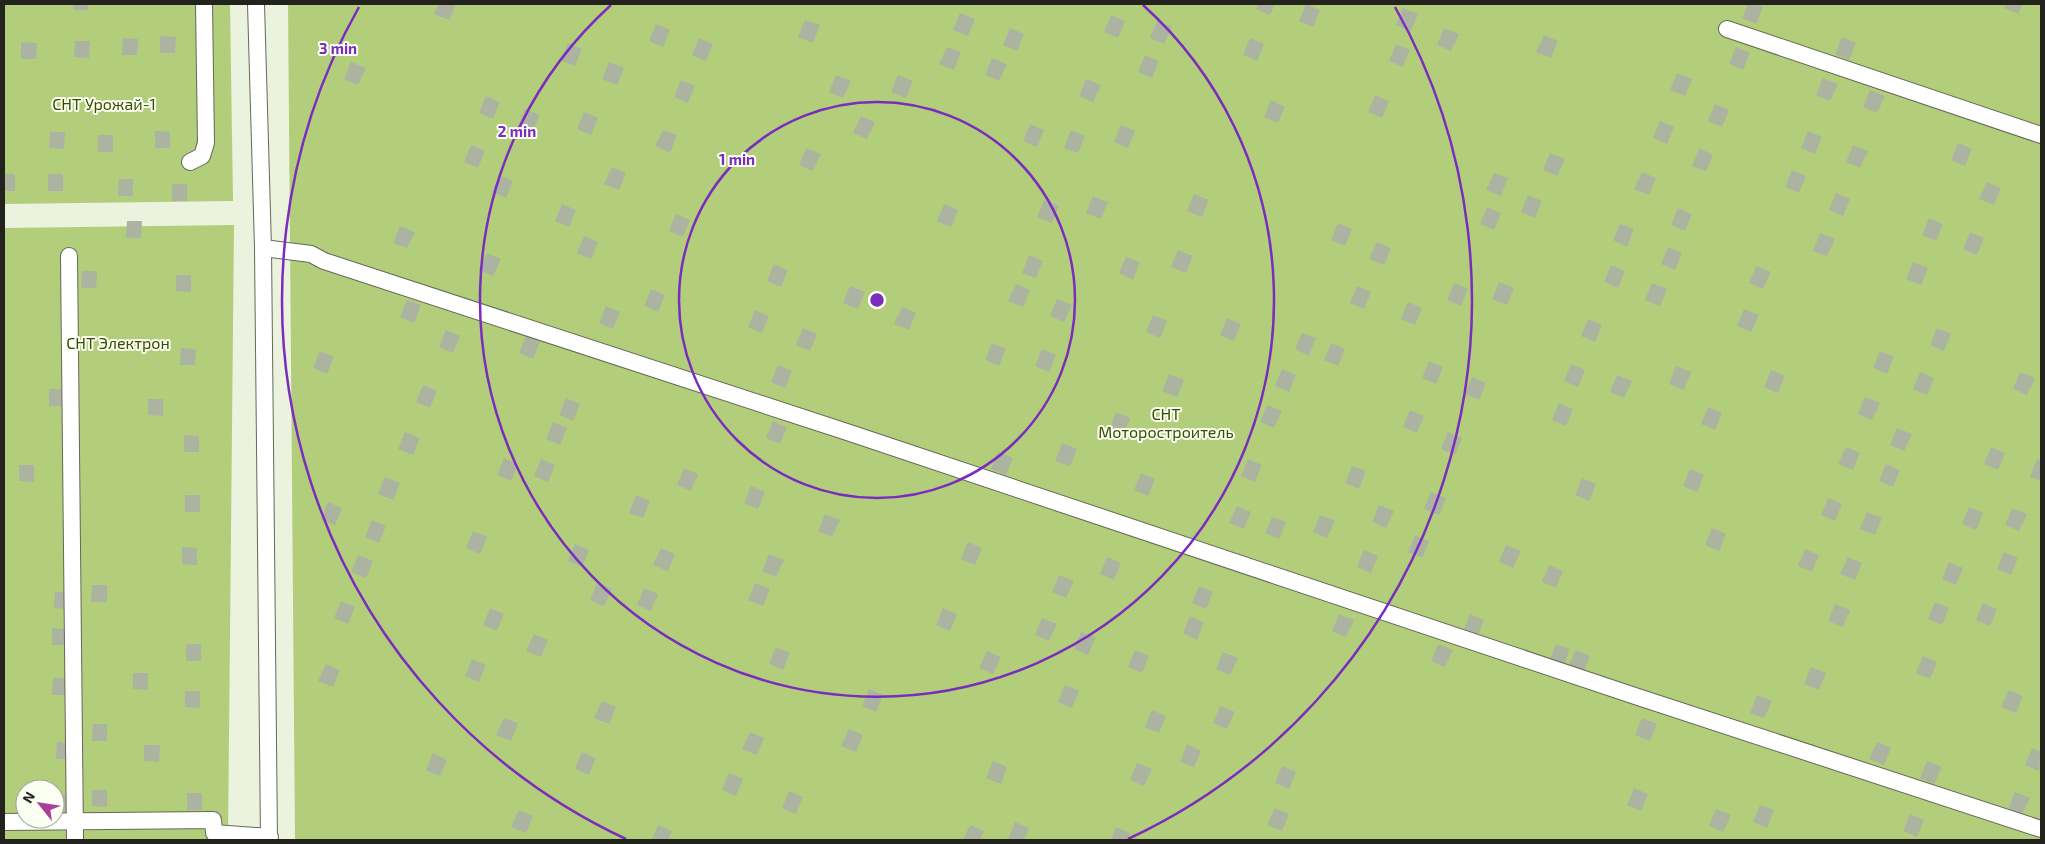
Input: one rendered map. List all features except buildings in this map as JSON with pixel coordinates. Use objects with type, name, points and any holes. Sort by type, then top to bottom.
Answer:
[{"type":"street","points":[[190,162],[202,156],[206,142],[204,4]]},
{"type":"street","points":[[4,822],[213,820],[214,837],[269,839],[263,248],[256,4]]},
{"type":"street","points":[[1727,28],[2041,135]]},
{"type":"street","points":[[263,248],[311,254],[324,261],[444,301],[847,432],[1635,696],[2041,829]]},
{"type":"street","points":[[69,256],[75,840]]},
{"type":"green space","name":"СНТ Урожай-1","points":[[4,4],[230,4],[233,201],[4,204]]},
{"type":"green space","name":"СНТ Моторостроитель","points":[[288,4],[2041,4],[2041,840],[295,840]]},
{"type":"green space","name":"СНТ Электрон","points":[[234,225],[228,840],[4,840],[4,228]]}]
